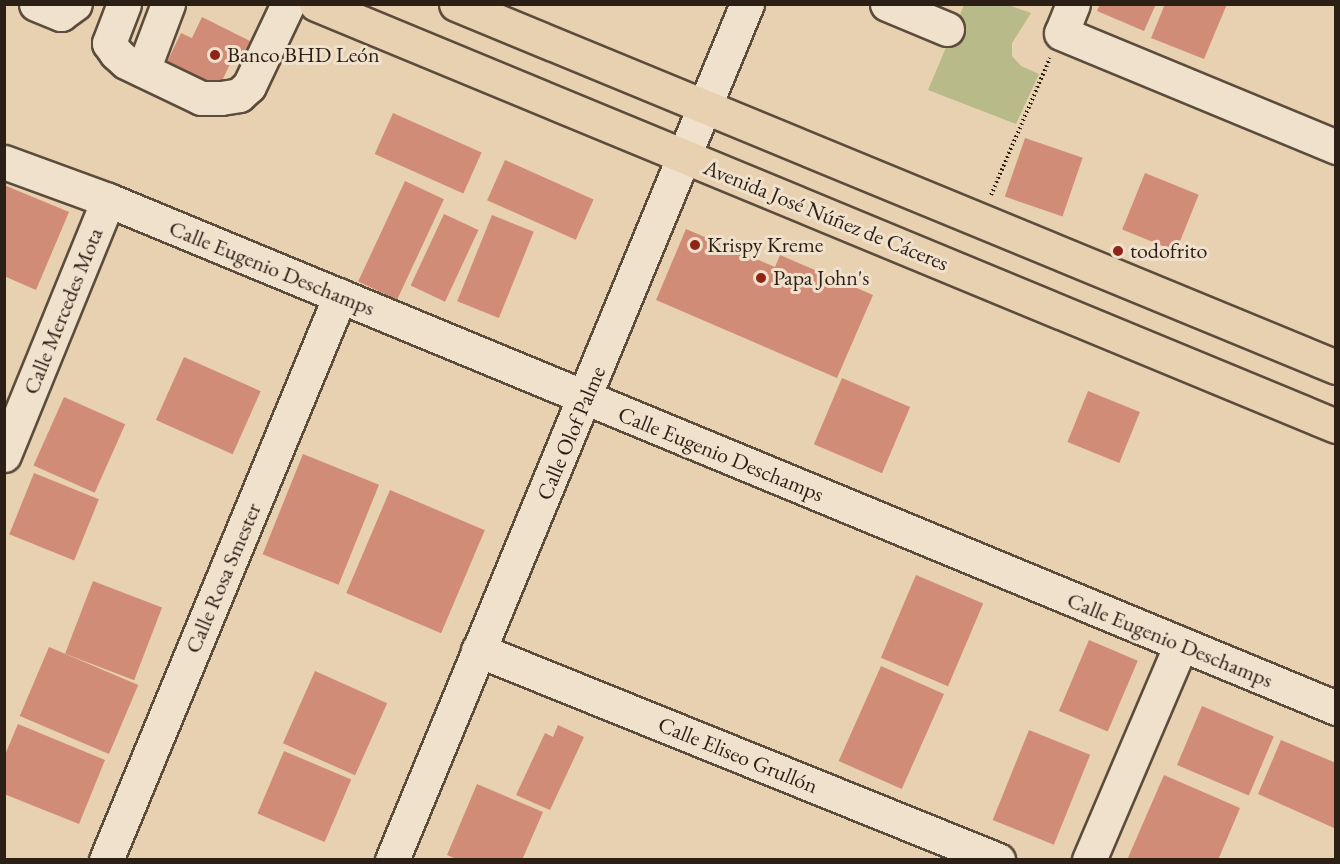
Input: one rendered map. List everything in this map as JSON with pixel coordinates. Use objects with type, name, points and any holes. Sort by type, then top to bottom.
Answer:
[{"type":"main road","name":"Avenida José Núñez de Cáceres","points":[[316,4],[1335,426]]},
{"type":"main road","points":[[456,4],[708,105],[1335,367]]},
{"type":"street","points":[[36,4],[61,14],[75,4]]},
{"type":"street","points":[[124,4],[109,43],[126,62],[201,98],[239,95],[256,76],[288,4]]},
{"type":"street","points":[[143,70],[168,4]]},
{"type":"street","name":"Calle Olof Palme","points":[[392,860],[708,105],[747,4]]},
{"type":"street","points":[[886,4],[947,28]]},
{"type":"street","points":[[1067,19],[1335,147]]},
{"type":"street","name":"Calle Eugenio Deschamps","points":[[4,162],[108,201],[340,296],[1335,708]]},
{"type":"street","name":"Calle Mercedes Mota","points":[[4,455],[108,201]]},
{"type":"street","name":"Calle Rosa Smester","points":[[106,860],[340,296]]},
{"type":"street","points":[[1089,860],[1181,644]]},
{"type":"street","name":"Calle Eliseo Grullón","points":[[478,650],[998,860]]},
{"type":"path","points":[[981,219],[1067,19]]},
{"type":"green space","points":[[964,5],[1008,5],[1031,13],[1012,43],[1012,56],[1021,66],[1039,74],[1016,124],[928,90]]},
{"type":"building","points":[[1100,4],[1156,4],[1144,31],[1097,11]]},
{"type":"building","points":[[1165,4],[1227,4],[1204,59],[1151,38]]},
{"type":"building","name":"Banco BHD León","points":[[202,17],[262,47],[252,67],[231,62],[219,87],[181,81],[185,71],[167,62],[181,33],[192,38]]},
{"type":"building","points":[[393,113],[482,152],[463,194],[375,154]]},
{"type":"building","points":[[1025,138],[1083,158],[1062,216],[1005,197]]},
{"type":"building","points":[[505,160],[594,199],[576,240],[487,200]]},
{"type":"building","points":[[1145,173],[1199,195],[1176,251],[1122,230]]},
{"type":"building","points":[[405,181],[444,199],[397,300],[358,282]]},
{"type":"building","points":[[4,185],[69,212],[36,290],[4,276]]},
{"type":"building","points":[[444,214],[478,230],[445,302],[411,286]]},
{"type":"building","points":[[492,215],[534,232],[499,318],[457,301]]},
{"type":"building","points":[[686,229],[775,267],[780,255],[873,295],[837,378],[656,300]]},
{"type":"building","points":[[184,357],[261,391],[233,454],[156,420]]},
{"type":"building","points":[[842,378],[910,407],[882,473],[814,444]]},
{"type":"building","points":[[1088,391],[1140,412],[1119,463],[1067,442]]},
{"type":"building","points":[[64,397],[125,424],[95,493],[33,466]]},
{"type":"building","points":[[303,454],[379,485],[339,585],[263,554]]},
{"type":"building","points":[[34,473],[99,499],[74,560],[9,534]]},
{"type":"building","points":[[390,490],[485,530],[441,633],[346,593]]},
{"type":"building","points":[[916,575],[983,604],[948,686],[881,658]]},
{"type":"building","points":[[93,581],[162,608],[134,680],[65,654]]},
{"type":"building","points":[[1089,640],[1138,661],[1108,732],[1059,711]]},
{"type":"building","points":[[49,647],[138,685],[109,754],[20,716]]},
{"type":"building","points":[[881,666],[944,694],[902,789],[839,761]]},
{"type":"building","points":[[315,671],[387,703],[355,775],[283,743]]},
{"type":"building","points":[[1202,706],[1274,736],[1249,795],[1177,765]]},
{"type":"building","points":[[18,724],[105,760],[79,824],[4,794],[4,757]]},
{"type":"building","points":[[558,725],[584,737],[550,810],[516,795],[545,733],[553,737]]},
{"type":"building","points":[[1029,730],[1090,755],[1054,845],[993,820]]},
{"type":"building","points":[[1281,740],[1336,763],[1334,828],[1258,794]]},
{"type":"building","points":[[284,751],[351,780],[325,842],[257,814]]},
{"type":"building","points":[[1164,775],[1240,808],[1218,860],[1127,860]]},
{"type":"building","points":[[477,784],[543,812],[522,860],[459,860],[447,855]]},
{"type":"place","name":"Banco BHD León","points":[[215,55]]},
{"type":"place","name":"Krispy Kreme","points":[[695,245]]},
{"type":"place","name":"todofrito","points":[[1118,251]]},
{"type":"place","name":"Papa John's","points":[[761,278]]}]
